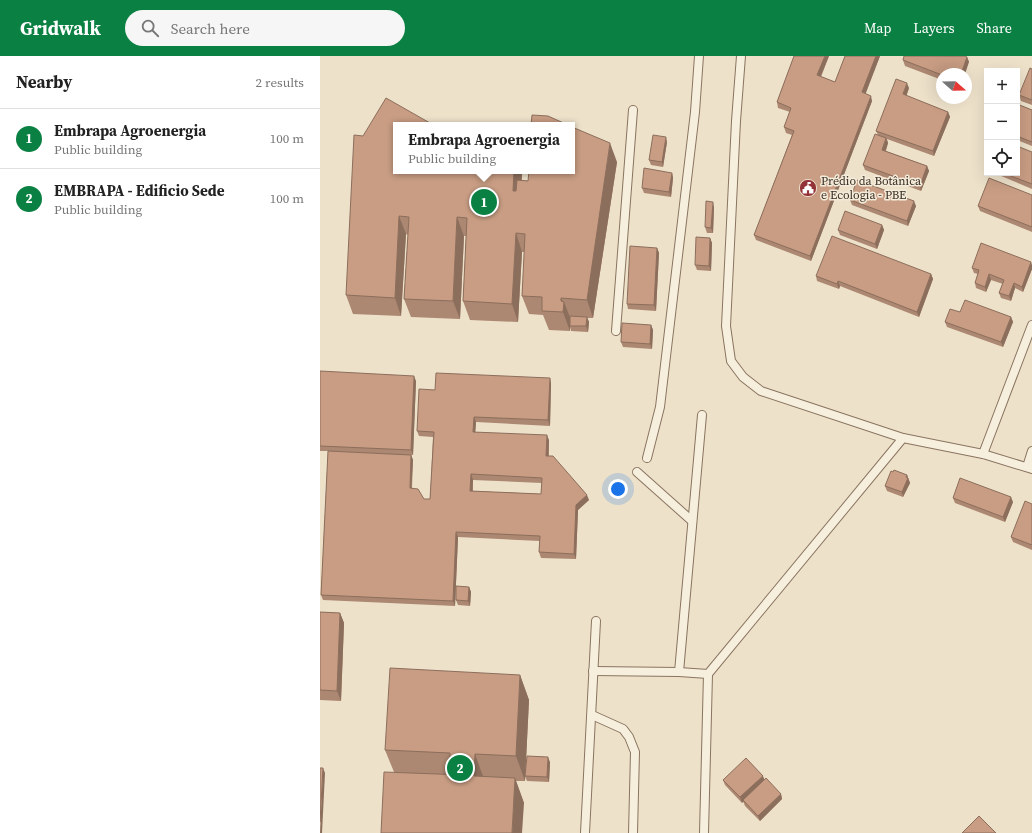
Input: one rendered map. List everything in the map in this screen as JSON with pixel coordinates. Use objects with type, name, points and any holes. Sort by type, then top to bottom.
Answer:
[{"type":"lane","points":[[647,458],[660,407],[695,112],[699,56]]},
{"type":"lane","points":[[741,56],[736,121],[726,326],[731,361],[743,377],[761,391],[903,438],[983,454],[1029,468],[1032,451]]},
{"type":"lane","points":[[616,331],[633,110]]},
{"type":"lane","points":[[983,454],[1032,325]]},
{"type":"lane","points":[[679,672],[702,415]]},
{"type":"lane","points":[[704,833],[708,674],[903,438]]},
{"type":"lane","points":[[637,472],[692,521]]},
{"type":"lane","points":[[584,833],[592,715],[596,621]]},
{"type":"lane","points":[[593,671],[679,672],[708,674]]},
{"type":"lane","points":[[592,715],[623,729],[630,737],[635,752],[633,833]]},
{"type":"building","name":"Prédio da Botânica e Ecologia - PBE","points":[[794,56],[825,56],[817,75],[835,82],[845,56],[876,56],[862,92],[871,96],[810,256],[754,235],[794,131],[784,127],[791,108],[777,102]]},
{"type":"building","points":[[904,56],[967,57],[963,68],[936,68],[936,73],[903,60]]},
{"type":"building","points":[[1030,68],[1032,69],[1032,100],[1020,95]]},
{"type":"building","points":[[896,79],[907,83],[903,94],[948,112],[933,151],[876,131]]},
{"type":"building","points":[[386,98],[428,122],[393,122],[393,174],[514,174],[513,191],[516,191],[517,180],[528,181],[529,174],[575,174],[575,128],[610,143],[587,300],[561,298],[561,301],[564,302],[563,312],[542,311],[542,297],[522,296],[525,234],[516,233],[512,304],[463,301],[467,218],[457,217],[453,301],[404,299],[409,217],[399,216],[395,298],[346,295],[354,135],[363,136]]},
{"type":"building","points":[[1020,105],[1032,110],[1032,142],[1020,137]]},
{"type":"building","points":[[532,115],[548,116],[561,122],[531,122]]},
{"type":"building","points":[[875,134],[886,138],[882,150],[927,166],[920,186],[863,165]]},
{"type":"building","points":[[653,135],[666,137],[662,162],[649,160]]},
{"type":"building","points":[[1020,147],[1032,152],[1032,184],[1011,176],[1020,176]]},
{"type":"building","points":[[644,168],[672,173],[669,192],[642,188]]},
{"type":"building","points":[[989,178],[1032,195],[1032,227],[978,206]]},
{"type":"building","points":[[857,180],[914,201],[907,221],[850,200]]},
{"type":"building","points":[[706,201],[713,202],[711,228],[705,227]]},
{"type":"building","points":[[845,211],[882,225],[875,244],[838,230]]},
{"type":"building","points":[[832,236],[931,274],[917,312],[838,281],[837,284],[816,276]]},
{"type":"building","points":[[696,237],[710,238],[709,266],[695,265]]},
{"type":"building","points":[[981,243],[1031,262],[1022,287],[1014,283],[1009,296],[999,293],[1004,280],[989,274],[985,287],[975,283],[979,270],[972,268]]},
{"type":"building","points":[[630,246],[657,248],[654,305],[627,304]]},
{"type":"building","points":[[965,300],[1011,317],[1001,342],[945,322],[950,309],[960,312]]},
{"type":"building","points":[[570,316],[587,317],[586,326],[570,326]]},
{"type":"building","points":[[622,323],[651,325],[650,344],[621,342]]},
{"type":"building","points":[[320,371],[414,376],[411,450],[320,446]]},
{"type":"building","points":[[436,373],[550,378],[548,420],[474,417],[473,432],[547,435],[546,456],[553,456],[587,495],[576,505],[574,554],[539,552],[540,536],[456,532],[453,601],[321,595],[328,451],[411,455],[410,488],[418,489],[424,499],[430,499],[434,432],[417,431],[419,389],[435,390]],"holes":[[[471,474],[542,478],[541,494],[470,491]]]},
{"type":"building","points":[[894,470],[907,475],[906,477],[908,478],[902,492],[885,486],[891,471],[893,472]]},
{"type":"building","points":[[960,478],[1011,497],[1003,517],[953,498]]},
{"type":"building","points":[[1025,501],[1032,504],[1032,545],[1011,537]]},
{"type":"building","points":[[456,586],[469,587],[468,601],[456,600]]},
{"type":"building","points":[[320,612],[340,613],[337,691],[320,690]]},
{"type":"building","points":[[390,668],[520,675],[516,756],[475,754],[474,776],[515,778],[512,833],[381,833],[384,772],[464,775],[464,772],[449,771],[450,753],[385,750]]},
{"type":"building","points":[[527,756],[548,757],[547,777],[525,776]]},
{"type":"building","points":[[746,758],[763,776],[740,797],[723,780]]},
{"type":"building","points":[[320,768],[323,768],[320,822]]},
{"type":"building","points":[[766,778],[781,794],[758,816],[743,800]]},
{"type":"building","points":[[979,816],[996,833],[962,833]]},
{"type":"place","name":"Prédio da Botânica e Ecologia - PBE","points":[[808,188]]},
{"type":"place","name":"Embrapa Agroenergia","points":[[484,202]]},
{"type":"place","name":"EMBRAPA - Edificio Sede","points":[[460,768]]}]
